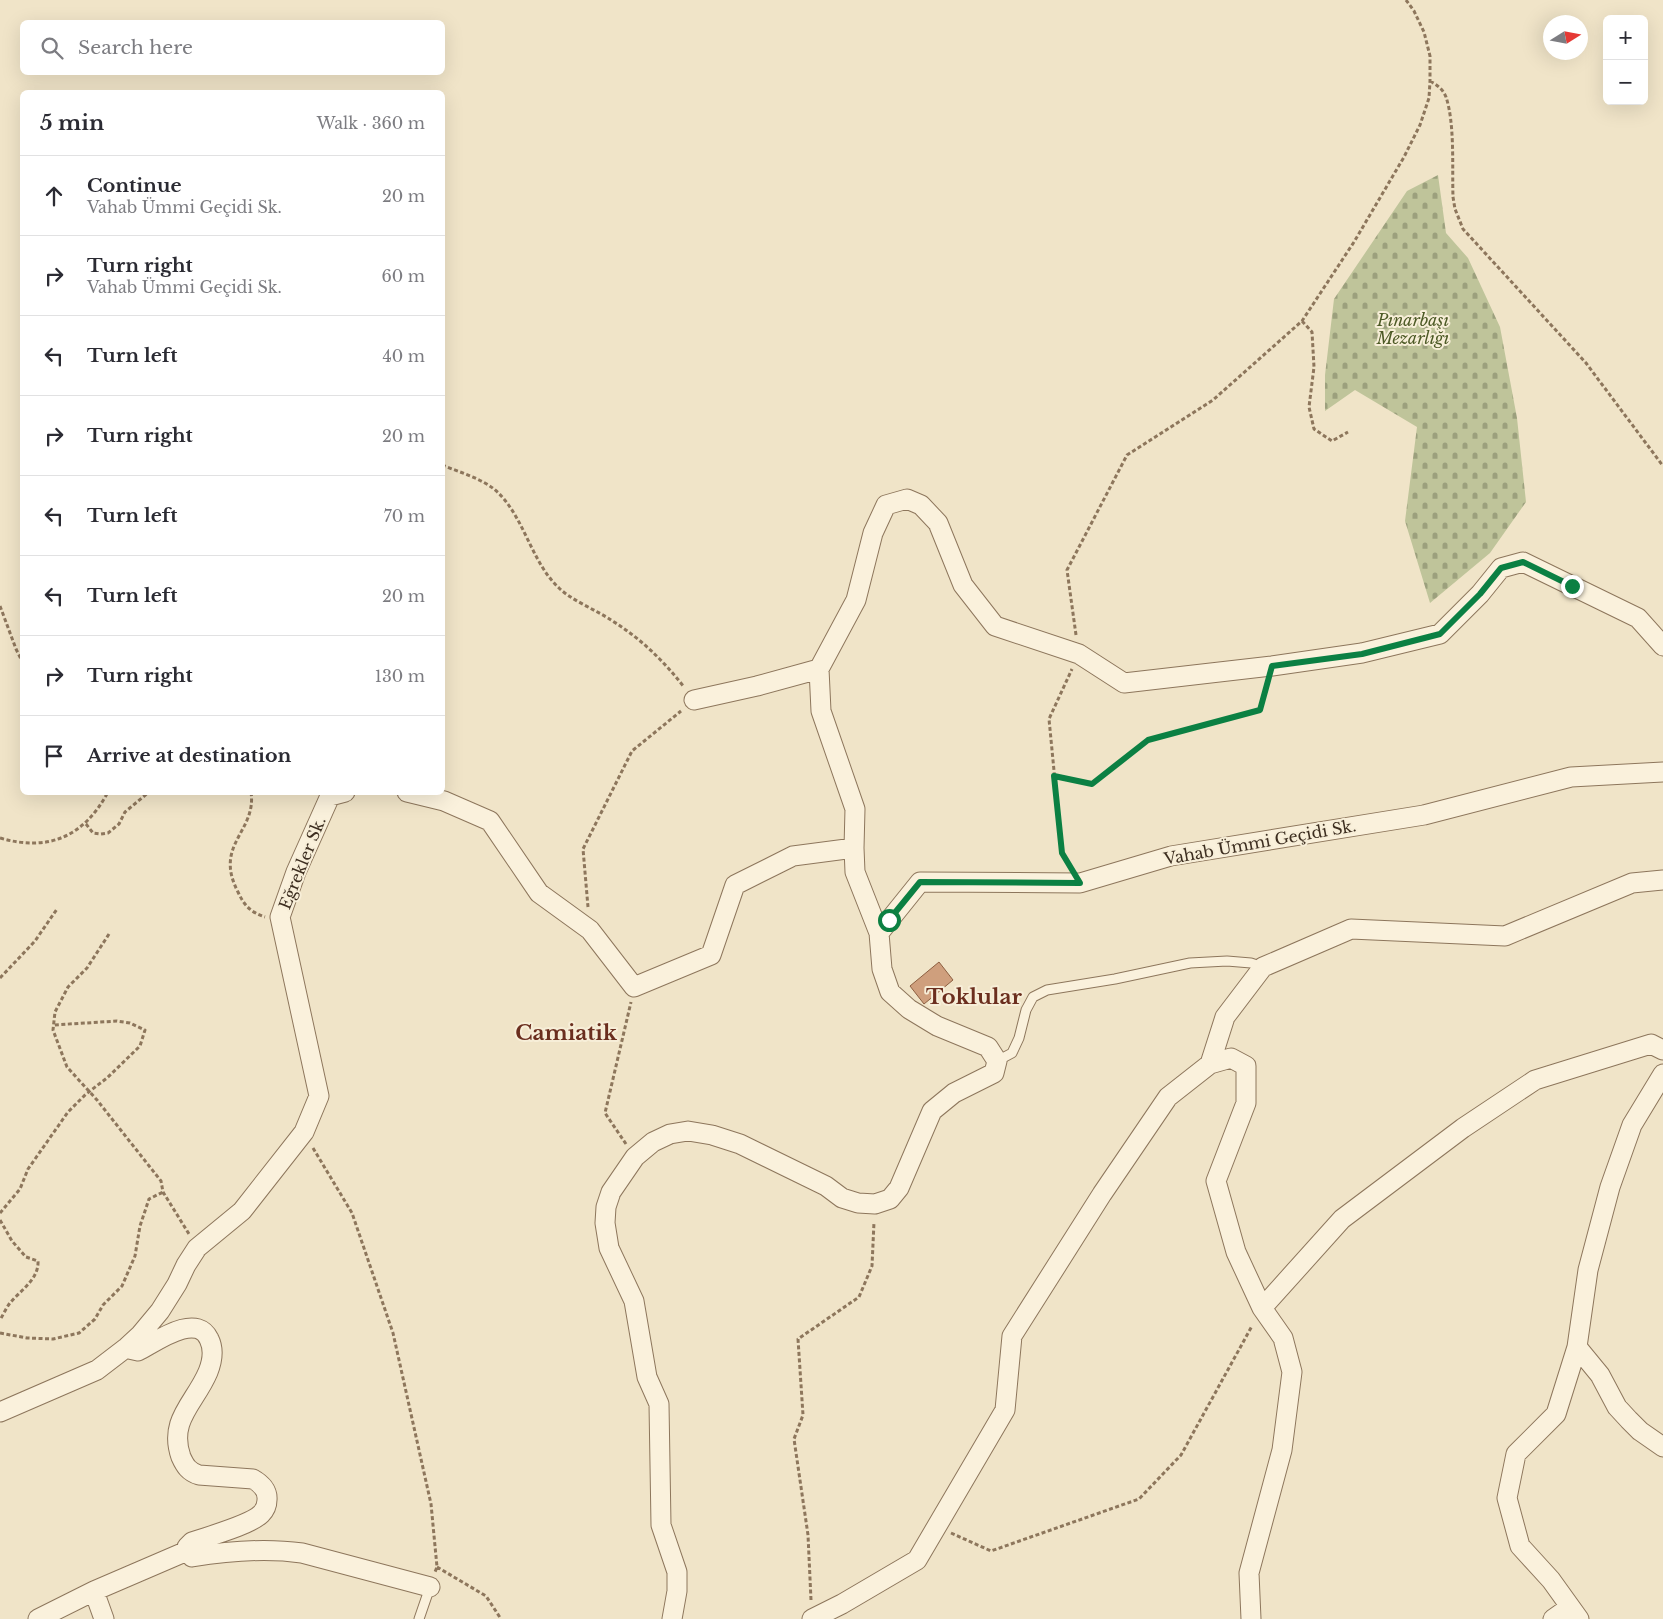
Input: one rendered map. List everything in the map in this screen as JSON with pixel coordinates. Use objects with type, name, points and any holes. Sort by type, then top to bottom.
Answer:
[{"type":"street","points":[[672,1619],[677,1591],[677,1572],[661,1525],[659,1404],[647,1377],[634,1301],[609,1248],[604,1222],[610,1192],[635,1157],[653,1142],[670,1134],[688,1131],[712,1135],[755,1151],[826,1186],[842,1198],[858,1203],[875,1204],[890,1199],[899,1188],[932,1111],[954,1093],[994,1073],[997,1061],[988,1047],[937,1026],[909,1009],[890,992],[882,969],[879,933],[855,872],[855,809],[821,711],[819,669],[856,600],[873,533],[886,505],[907,499],[921,505],[938,523],[963,585],[995,626],[1079,654],[1124,683],[1362,654],[1440,634],[1480,594],[1501,568],[1523,562],[1638,618],[1663,646]]},
{"type":"street","points":[[694,700],[757,686],[819,669]]},
{"type":"street","name":"Vahab Ümmi Geçidi Sk.","points":[[879,933],[920,882],[1080,883],[1171,856],[1424,815],[1571,777],[1663,772]]},
{"type":"street","name":"Eğrekler Sk.","points":[[280,917],[296,872],[330,796],[334,795]]},
{"type":"street","points":[[419,795],[444,801],[490,820],[539,893],[590,930],[634,987],[711,955],[735,885],[793,856],[854,848]]},
{"type":"street","points":[[1210,1064],[1224,1017],[1263,968],[1351,930],[1504,936],[1632,883],[1663,880]]},
{"type":"street","points":[[0,1412],[97,1370],[127,1347],[160,1311],[197,1248],[242,1212],[304,1132],[319,1096],[280,917]]},
{"type":"street","points":[[1262,1308],[1342,1219],[1463,1128],[1535,1080],[1651,1044],[1663,1050]]},
{"type":"street","points":[[812,1619],[918,1560],[1005,1410],[1012,1336],[1102,1194],[1168,1097],[1210,1064],[1231,1058],[1246,1066],[1246,1103],[1216,1181],[1236,1252],[1262,1308],[1283,1338],[1292,1372],[1282,1450],[1249,1573],[1251,1619]]},
{"type":"street","points":[[1553,1619],[1575,1613],[1551,1580],[1520,1546],[1507,1498],[1516,1454],[1556,1414],[1577,1347],[1588,1270],[1610,1187],[1632,1125],[1663,1074]]},
{"type":"street","points":[[38,1619],[94,1591],[187,1550],[187,1547],[192,1542],[256,1518],[264,1510],[267,1495],[261,1484],[253,1479],[199,1475],[188,1470],[183,1461],[178,1442],[179,1426],[182,1416],[210,1366],[211,1345],[207,1335],[198,1329],[192,1328],[169,1334],[138,1351],[127,1347]]},
{"type":"street","points":[[1577,1347],[1600,1375],[1617,1406],[1628,1420],[1663,1448]]},
{"type":"street","points":[[187,1550],[192,1557],[281,1550],[302,1553],[430,1587]]},
{"type":"street","points":[[94,1591],[104,1619]]},
{"type":"lane","points":[[997,1061],[1012,1053],[1019,1038],[1026,1010],[1033,997],[1047,990],[1114,979],[1190,963],[1227,961],[1252,963],[1263,968]]},
{"type":"lane","points":[[418,1619],[430,1587]]},
{"type":"path","points":[[1080,883],[1062,853],[1049,719],[1079,654],[1067,570],[1127,455],[1213,400],[1302,321],[1354,242],[1404,157],[1420,124],[1428,98],[1430,56],[1424,32],[1414,11],[1406,0]]},
{"type":"path","points":[[1430,81],[1441,87],[1446,96],[1451,125],[1452,198],[1463,229],[1586,363],[1663,466]]},
{"type":"path","points":[[1302,321],[1312,332],[1314,367],[1309,407],[1314,429],[1332,441],[1348,432]]},
{"type":"path","points":[[445,466],[494,489],[505,501],[539,562],[560,590],[641,640],[669,668],[694,700],[632,751],[583,849],[590,930]]},
{"type":"path","points":[[0,606],[20,658]]},
{"type":"path","points":[[1054,776],[1092,784],[1148,740],[1260,710],[1272,666]]},
{"type":"path","points":[[0,838],[28,844],[42,843],[66,837],[86,824],[105,795]]},
{"type":"path","points":[[86,824],[93,833],[102,834],[108,832],[119,824],[125,812],[145,795]]},
{"type":"path","points":[[251,795],[252,801],[247,821],[236,840],[229,862],[231,875],[244,904],[254,913],[266,918],[280,917]]},
{"type":"path","points":[[0,978],[35,941],[57,909]]},
{"type":"path","points":[[109,934],[87,968],[68,987],[55,1012],[53,1030],[67,1067],[89,1091],[161,1181],[163,1192],[197,1248]]},
{"type":"path","points":[[634,987],[605,1113],[635,1157]]},
{"type":"path","points":[[0,1213],[20,1189],[28,1169],[68,1112],[140,1046],[145,1030],[130,1022],[117,1021],[54,1026]]},
{"type":"path","points":[[304,1132],[352,1212],[393,1333],[431,1504],[437,1567],[430,1587]]},
{"type":"path","points":[[1,1335],[53,1339],[79,1333],[95,1319],[103,1304],[122,1286],[135,1256],[140,1226],[149,1199],[163,1192]]},
{"type":"path","points":[[812,1619],[808,1535],[794,1438],[803,1415],[798,1340],[859,1297],[872,1266],[875,1204]]},
{"type":"path","points":[[0,1220],[12,1241],[26,1257],[38,1261],[39,1269],[10,1304],[0,1320]]},
{"type":"path","points":[[937,1527],[991,1551],[1139,1498],[1182,1456],[1262,1308]]},
{"type":"path","points":[[437,1567],[486,1596],[501,1619]]},
{"type":"green space","name":"Pınarbaşı Mezarlığı","points":[[1438,175],[1446,233],[1468,258],[1500,327],[1517,418],[1526,502],[1490,553],[1430,603],[1405,521],[1417,427],[1355,390],[1325,411],[1325,375],[1334,299],[1407,191]]},
{"type":"building","points":[[939,962],[953,980],[924,1004],[910,986]]},
{"type":"district","name":"Toklular","points":[[974,997]]},
{"type":"district","name":"Camiatik","points":[[566,1033]]},
{"type":"route","points":[[889,920],[920,882],[1080,883],[1062,853],[1054,776],[1092,784],[1148,740],[1260,710],[1272,666],[1362,654],[1440,634],[1480,594],[1501,568],[1523,562],[1572,586]]}]
